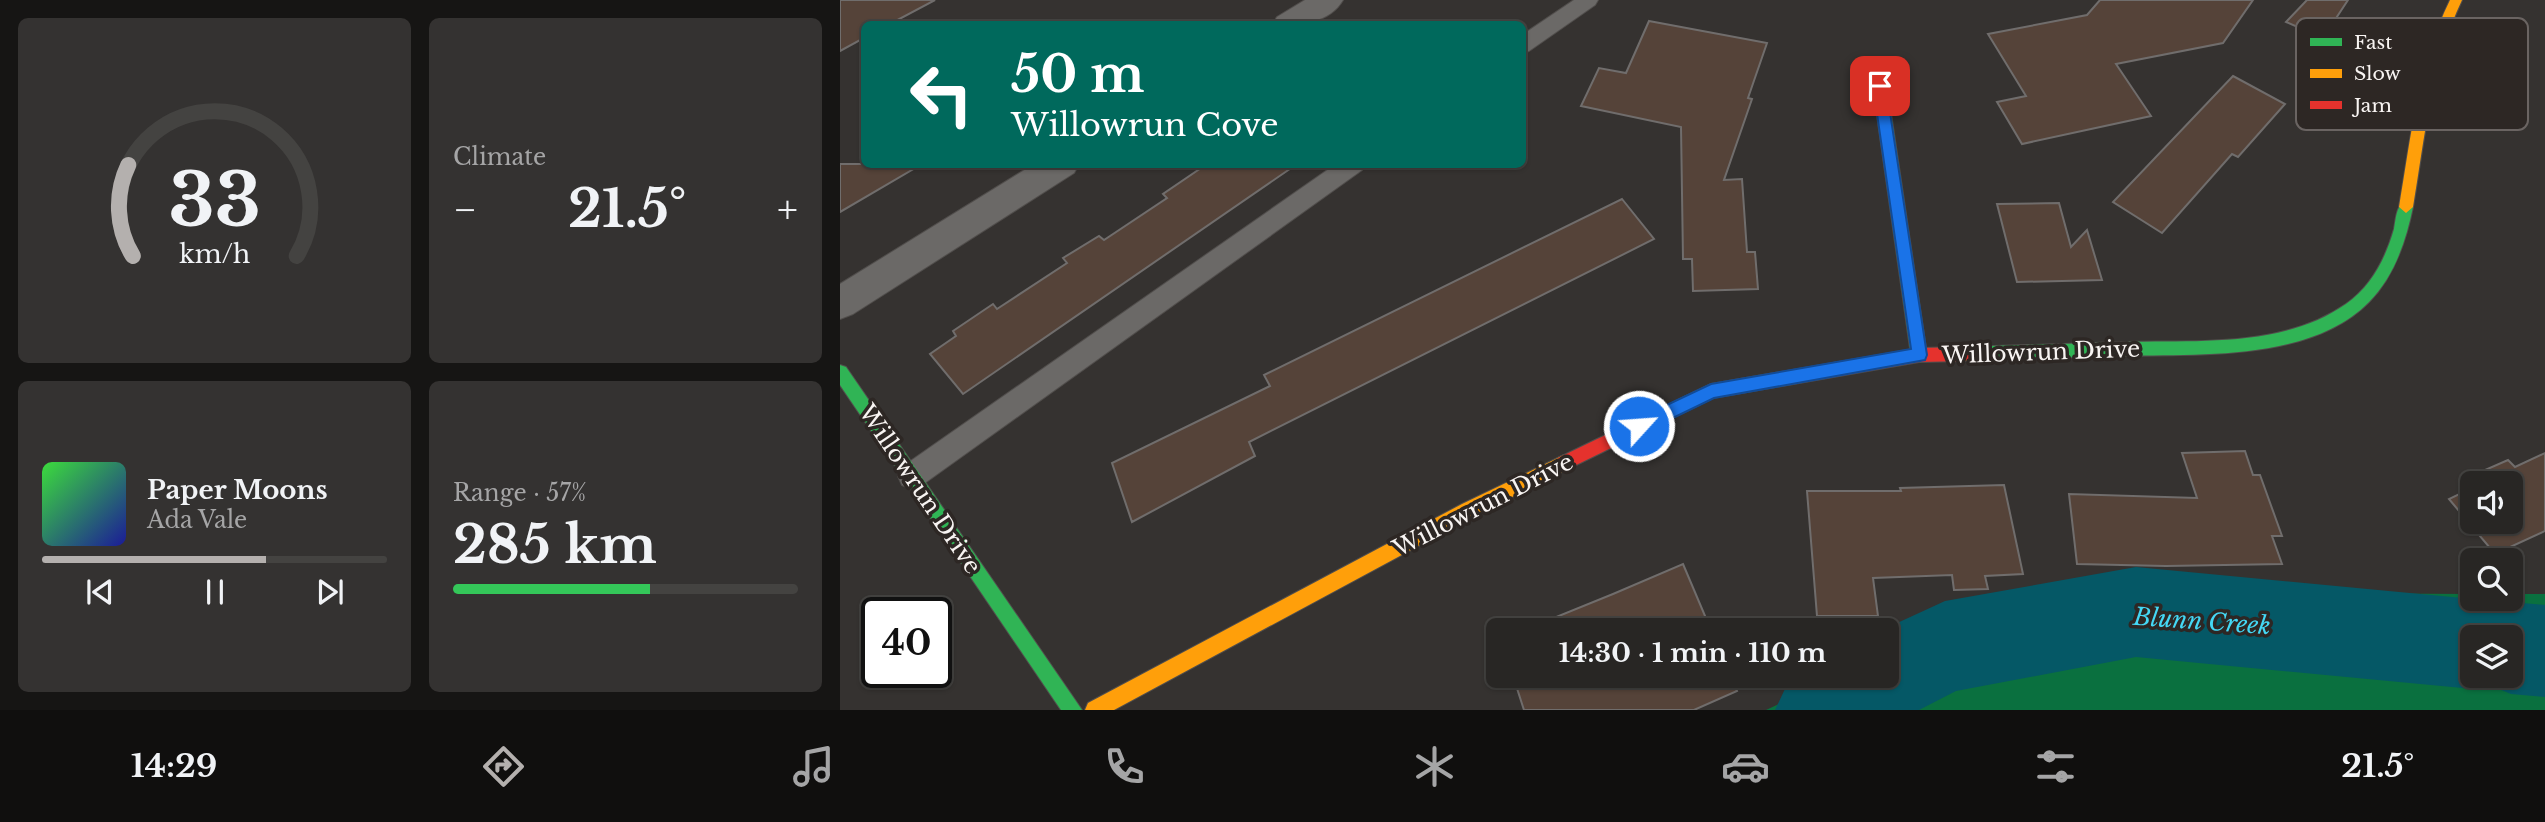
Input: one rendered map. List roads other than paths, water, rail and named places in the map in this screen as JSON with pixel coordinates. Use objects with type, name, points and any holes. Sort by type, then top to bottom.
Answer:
[{"type":"street","points":[[1293,21],[1328,0]]},
{"type":"street","name":"Willowrun Drive","points":[[2446,18],[2456,0]]},
{"type":"street","points":[[1880,86],[1919,355]]},
{"type":"street","name":"Willowrun Drive","points":[[1095,710],[1468,510],[1711,391],[1919,355],[2238,346],[2319,328],[2354,307],[2376,282],[2394,255],[2404,220],[2421,130]]},
{"type":"street","points":[[840,303],[1056,168]]},
{"type":"street","name":"Willowrun Drive","points":[[840,372],[1072,710]]},
{"type":"lane","points":[[1526,43],[1588,0]]},
{"type":"lane","points":[[912,476],[1348,168]]},
{"type":"waterway","name":"Blunn Creek","points":[[1822,710],[1945,647],[2136,612],[2460,643]]},
{"type":"waterway","name":"Blunn Creek","points":[[2523,649],[2545,651]]}]
